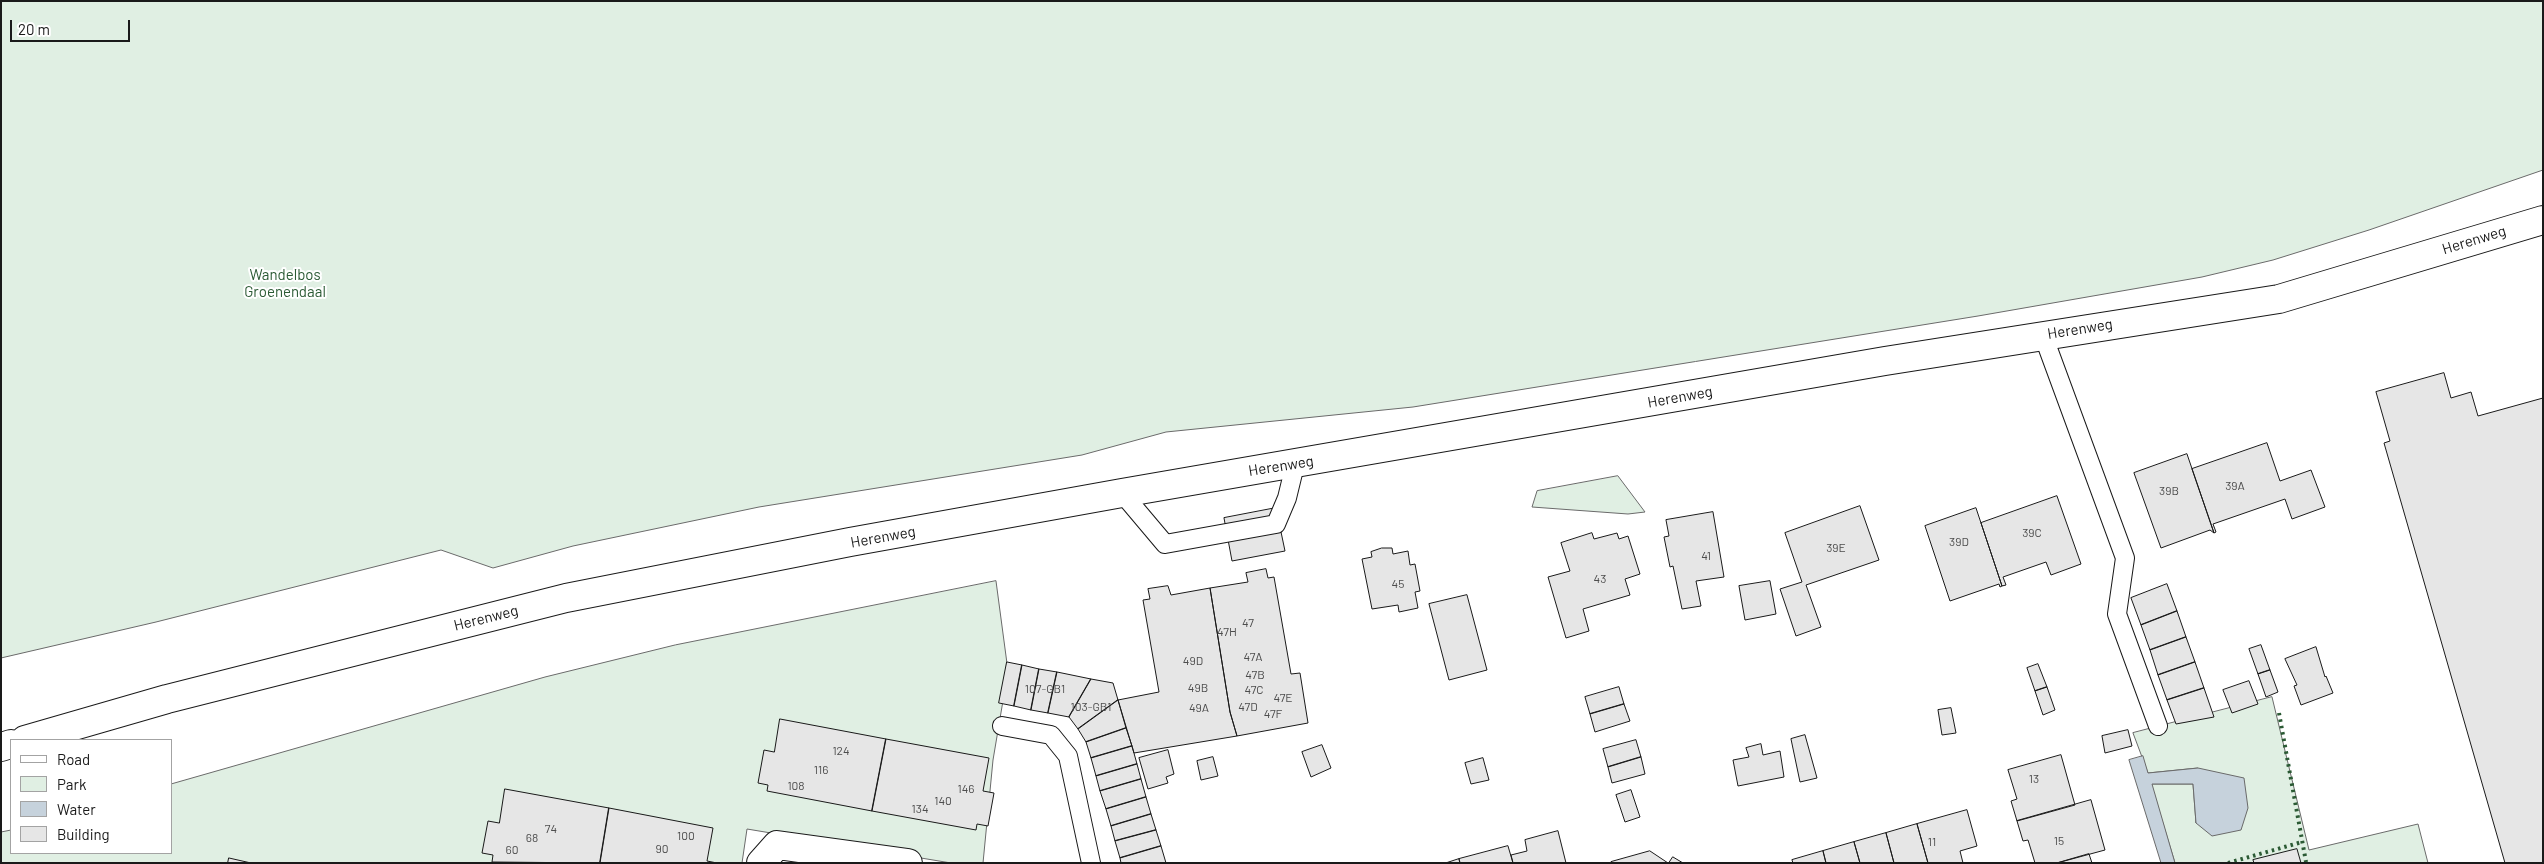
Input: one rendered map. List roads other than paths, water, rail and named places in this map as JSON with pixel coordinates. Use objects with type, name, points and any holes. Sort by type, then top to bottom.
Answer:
[{"type":"main road","name":"Herenweg","points":[[28,739],[167,699],[566,598],[850,542],[1122,493],[1296,465],[2043,335],[2279,299],[2543,220]]},
{"type":"main road","points":[[761,863],[778,845],[908,863]]},
{"type":"lane","points":[[2043,335],[2125,558],[2117,614],[2158,726]]},
{"type":"lane","points":[[1122,493],[1166,544],[1276,524],[1287,498],[1296,465]]},
{"type":"lane","points":[[1002,726],[1051,734],[1068,756],[1091,863]]},
{"type":"water","points":[[2143,756],[2148,773],[2198,768],[2244,778],[2248,808],[2241,830],[2212,836],[2196,823],[2193,784],[2152,784],[2175,863],[2161,863],[2129,760]]},
{"type":"park label","name":"Wandelbos Groenendaal","points":[[285,284]]}]
